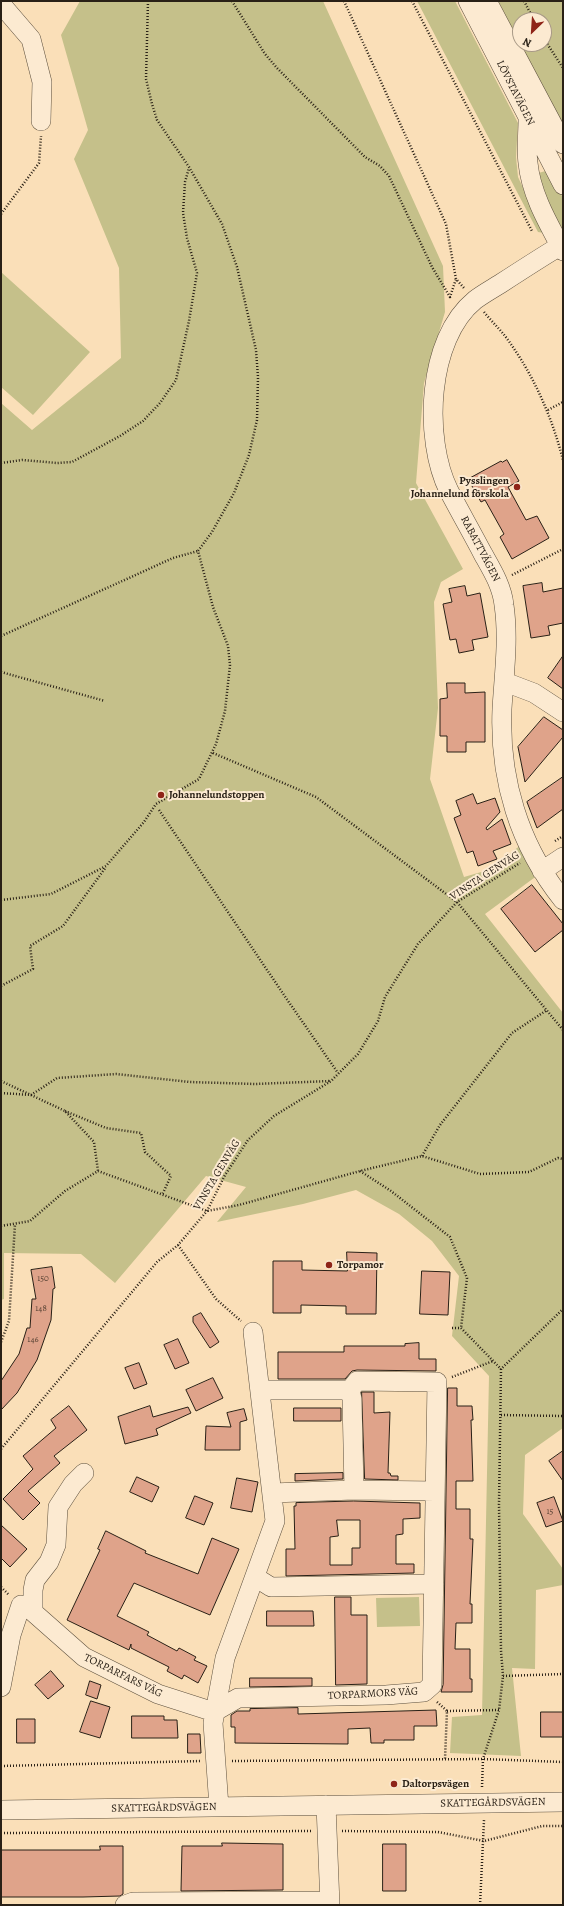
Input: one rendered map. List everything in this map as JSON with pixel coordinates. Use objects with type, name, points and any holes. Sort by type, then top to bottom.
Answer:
[{"type":"street","name":"LÖVSTAVÄGEN","points":[[468,1],[563,185]]},
{"type":"street","name":"LÖVSTAVÄGEN","points":[[487,1],[563,144]]},
{"type":"street","points":[[1,4],[30,39],[42,82],[41,121]]},
{"type":"street","points":[[528,117],[527,161],[530,179],[538,201],[562,248]]},
{"type":"street","name":"RABATTVÄGEN","points":[[562,248],[475,300],[463,313],[447,340],[438,362],[433,390],[434,422],[438,457],[448,489],[498,582],[504,604],[506,642],[505,682],[502,709],[503,753],[508,790],[520,827],[538,863],[563,900]]},
{"type":"street","points":[[505,682],[534,693],[563,712]]},
{"type":"street","points":[[538,863],[563,858]]},
{"type":"street","points":[[219,1807],[213,1723],[214,1712],[225,1658],[275,1522],[253,1332]]},
{"type":"street","points":[[350,1390],[357,1381],[437,1382]]},
{"type":"street","name":"TORPARMORS VÄG","points":[[214,1712],[238,1698],[386,1695],[424,1692],[432,1685],[437,1382]]},
{"type":"street","points":[[260,1390],[350,1390]]},
{"type":"street","points":[[350,1390],[352,1399],[354,1490]]},
{"type":"street","name":"TORPARFARS VÄG","points":[[84,1473],[73,1484],[58,1507],[56,1545],[49,1562],[35,1580],[33,1590],[33,1612],[84,1657],[158,1694],[214,1712]]},
{"type":"street","points":[[272,1493],[354,1490],[435,1492]]},
{"type":"street","points":[[255,1577],[271,1587],[434,1584]]},
{"type":"street","points":[[1,1686],[11,1635],[21,1605]]},
{"type":"street","name":"SKATTEGÅRDSVÄGEN","points":[[1,1810],[563,1802]]},
{"type":"street","points":[[125,1905],[133,1902],[330,1903],[326,1805]]},
{"type":"path","points":[[1,636],[172,558],[198,551],[212,532],[234,493],[249,455],[257,420],[258,377],[256,350],[237,267],[222,224],[189,167],[157,120],[152,104],[146,79],[148,1]]},
{"type":"path","points":[[232,1],[265,54],[277,68],[365,157],[380,166],[389,176],[432,267],[450,297],[456,279],[446,224],[344,1]]},
{"type":"path","points":[[412,1],[535,238]]},
{"type":"path","points":[[524,1],[530,12]]},
{"type":"path","points":[[552,51],[563,68]]},
{"type":"path","points":[[1,214],[39,163],[41,121]]},
{"type":"path","points":[[1,464],[22,460],[57,464],[72,462],[120,436],[143,421],[160,403],[176,380],[188,328],[197,273],[187,238],[183,213],[185,182],[189,167]]},
{"type":"path","points":[[456,279],[475,300],[524,364],[548,410],[563,460]]},
{"type":"path","points":[[548,410],[563,402]]},
{"type":"path","points":[[498,582],[563,549]]},
{"type":"path","points":[[1,986],[33,969],[30,946],[63,926],[106,866],[144,822],[156,804],[198,779],[213,753],[225,711],[230,665],[228,646],[214,606],[198,551]]},
{"type":"path","points":[[1,672],[105,701]]},
{"type":"path","points":[[213,753],[316,797],[457,902],[563,1030]]},
{"type":"path","points":[[159,810],[338,1074]]},
{"type":"path","name":"VINSTA GENVÄG","points":[[1,1449],[157,1262],[178,1245],[207,1211],[225,1175],[248,1140],[274,1116],[331,1081],[358,1054],[378,1021],[385,996],[418,944],[457,902],[538,863],[563,836]]},
{"type":"path","points":[[1,900],[51,894],[106,866]]},
{"type":"path","points":[[422,1156],[440,1125],[512,1033],[547,1010]]},
{"type":"path","points":[[1,1093],[31,1095],[56,1078],[116,1074],[190,1082],[254,1084],[331,1081]]},
{"type":"path","points":[[1,1082],[106,1128],[141,1134],[145,1152],[171,1176],[162,1195]]},
{"type":"path","points":[[65,1111],[94,1142],[98,1171]]},
{"type":"path","points":[[98,1171],[207,1211],[239,1205],[360,1171],[422,1156],[480,1174],[530,1172],[558,1158],[563,1159]]},
{"type":"path","points":[[1,1226],[30,1221],[65,1191],[98,1171]]},
{"type":"path","points":[[360,1171],[391,1190],[450,1237],[467,1278],[461,1328]]},
{"type":"path","points":[[1,1342],[9,1321],[15,1224]]},
{"type":"path","points":[[178,1245],[216,1299],[253,1332]]},
{"type":"path","points":[[501,1369],[563,1309]]},
{"type":"path","points":[[452,1328],[461,1328],[501,1369],[500,1512],[501,1651],[503,1676],[499,1710],[484,1759],[482,1787]]},
{"type":"path","points":[[437,1382],[493,1361]]},
{"type":"path","points":[[501,1416],[563,1416]]},
{"type":"path","points":[[503,1676],[563,1674]]},
{"type":"path","points":[[424,1692],[447,1711],[499,1710]]},
{"type":"path","points":[[445,1759],[447,1711]]},
{"type":"path","points":[[1,1766],[216,1761],[445,1759],[563,1762]]},
{"type":"path","points":[[480,1905],[484,1816]]},
{"type":"path","points":[[1,1833],[328,1831],[438,1832],[484,1841],[542,1826],[563,1826]]},
{"type":"shaded area","points":[[80,1],[323,1],[443,266],[445,312],[424,383],[416,483],[463,569],[441,582],[434,602],[438,708],[430,779],[464,877],[488,870],[521,845],[538,875],[485,914],[563,1013],[563,1428],[525,1455],[523,1514],[563,1569],[563,1585],[536,1590],[535,1669],[512,1668],[521,1756],[450,1753],[452,1717],[482,1715],[489,1376],[452,1336],[459,1276],[432,1241],[399,1214],[356,1190],[303,1204],[217,1222],[246,1187],[206,1176],[115,1283],[81,1254],[4,1253],[4,1299],[1,1300],[1,403],[32,430],[121,358],[119,268],[74,159],[88,130],[61,35]]},
{"type":"shaded area","points":[[417,1],[455,1],[518,123],[516,157],[518,177],[544,233],[538,232]]},
{"type":"shaded area","points":[[498,1],[563,1],[563,125],[524,52],[552,52],[552,12],[512,12],[512,28]]},
{"type":"shaded area","points":[[549,170],[563,198],[563,238],[535,174]]},
{"type":"shaded area","points":[[1,272],[90,352],[33,415],[1,387]]},
{"type":"shaded area","points":[[419,1597],[420,1626],[377,1627],[376,1598]]},
{"type":"building","points":[[507,460],[519,481],[508,487],[526,520],[537,516],[549,538],[512,559],[500,537],[504,534],[485,500],[481,502],[468,479],[501,461]]},
{"type":"building","points":[[542,583],[543,592],[563,588],[563,623],[548,626],[550,635],[531,638],[523,586]]},
{"type":"building","points":[[465,586],[467,596],[480,593],[488,637],[472,640],[474,650],[459,653],[456,639],[450,640],[443,604],[452,602],[449,589]]},
{"type":"building","points":[[563,656],[563,689],[548,678]]},
{"type":"building","points":[[447,683],[465,683],[465,693],[485,692],[485,742],[466,742],[466,752],[447,752],[447,736],[440,736],[440,699],[447,698]]},
{"type":"building","points":[[544,717],[563,730],[563,737],[525,782],[518,747]]},
{"type":"building","points":[[563,777],[563,809],[537,828],[527,802]]},
{"type":"building","points":[[473,794],[477,804],[495,798],[500,812],[486,828],[487,830],[502,819],[511,844],[493,851],[497,859],[478,866],[473,851],[467,853],[454,818],[461,815],[456,801]]},
{"type":"building","points":[[532,885],[563,924],[563,930],[535,952],[501,909]]},
{"type":"building","points":[[347,1252],[377,1253],[376,1314],[346,1314],[346,1306],[301,1305],[301,1313],[273,1313],[273,1261],[302,1261],[302,1270],[347,1271]]},
{"type":"building","points":[[52,1267],[55,1288],[53,1289],[51,1320],[37,1360],[17,1393],[1,1410],[1,1381],[19,1354],[27,1328],[30,1328],[32,1299],[36,1299],[31,1270]]},
{"type":"building","points":[[422,1271],[450,1272],[448,1315],[420,1314]]},
{"type":"building","points":[[201,1313],[219,1342],[210,1348],[193,1322],[193,1317]]},
{"type":"building","points":[[178,1339],[189,1363],[175,1369],[164,1345]]},
{"type":"building","points":[[419,1343],[419,1359],[436,1359],[436,1371],[357,1370],[352,1371],[345,1379],[278,1379],[278,1352],[344,1352],[344,1346],[405,1346],[405,1344]]},
{"type":"building","points":[[139,1363],[147,1384],[134,1389],[125,1368]]},
{"type":"building","points":[[213,1378],[223,1398],[196,1411],[186,1390]]},
{"type":"building","points":[[448,1388],[457,1388],[457,1406],[472,1406],[473,1481],[456,1481],[456,1509],[470,1509],[470,1539],[473,1539],[470,1604],[472,1604],[472,1623],[456,1623],[455,1649],[470,1649],[470,1679],[472,1679],[472,1692],[441,1692],[443,1685]]},
{"type":"building","points":[[362,1392],[374,1392],[374,1413],[390,1412],[388,1473],[390,1473],[391,1476],[398,1476],[398,1480],[365,1479]]},
{"type":"building","points":[[69,1406],[87,1430],[54,1456],[60,1463],[28,1491],[40,1503],[23,1520],[3,1499],[33,1469],[23,1456],[56,1428],[51,1420]]},
{"type":"building","points":[[150,1406],[153,1417],[188,1407],[191,1413],[156,1429],[158,1435],[125,1444],[118,1417]]},
{"type":"building","points":[[294,1408],[341,1408],[341,1421],[294,1421]]},
{"type":"building","points":[[244,1409],[247,1420],[240,1422],[240,1450],[205,1450],[206,1426],[231,1427],[227,1413]]},
{"type":"building","points":[[563,1451],[563,1481],[549,1461]]},
{"type":"building","points":[[343,1473],[343,1479],[295,1481],[295,1474]]},
{"type":"building","points":[[137,1477],[159,1487],[152,1502],[130,1492]]},
{"type":"building","points":[[237,1478],[258,1482],[252,1512],[231,1508]]},
{"type":"building","points":[[195,1496],[213,1503],[204,1525],[186,1518]]},
{"type":"building","points":[[554,1497],[563,1521],[546,1527],[537,1503]]},
{"type":"building","points":[[354,1501],[420,1503],[420,1518],[403,1519],[403,1534],[396,1535],[396,1564],[414,1564],[414,1573],[286,1576],[286,1549],[295,1549],[294,1506],[296,1506],[296,1503]],"holes":[[[337,1520],[360,1520],[360,1548],[352,1548],[352,1565],[330,1565],[330,1537],[338,1536]]]},
{"type":"building","points":[[1,1525],[27,1549],[10,1567],[1,1558]]},
{"type":"building","points":[[106,1531],[146,1551],[145,1553],[198,1574],[212,1538],[239,1549],[210,1615],[134,1583],[117,1616],[149,1632],[147,1635],[177,1651],[179,1648],[196,1657],[194,1660],[207,1666],[198,1683],[184,1675],[182,1679],[167,1671],[169,1667],[131,1648],[131,1644],[129,1650],[67,1620],[100,1550],[98,1549]]},
{"type":"building","points":[[335,1597],[351,1597],[351,1615],[367,1615],[367,1684],[336,1685]]},
{"type":"building","points":[[267,1611],[313,1611],[314,1626],[267,1626]]},
{"type":"building","points":[[51,1671],[64,1686],[48,1699],[35,1685]]},
{"type":"building","points":[[250,1678],[312,1678],[312,1686],[250,1687]]},
{"type":"building","points":[[90,1681],[101,1685],[97,1699],[86,1695]]},
{"type":"building","points":[[91,1701],[110,1707],[100,1738],[80,1732]]},
{"type":"building","points":[[298,1708],[298,1714],[436,1710],[437,1726],[414,1726],[414,1740],[384,1740],[384,1743],[371,1743],[370,1728],[348,1729],[348,1744],[235,1743],[235,1727],[231,1727],[231,1715],[237,1711],[250,1711],[250,1709]]},
{"type":"building","points":[[541,1712],[563,1712],[563,1737],[541,1737]]},
{"type":"building","points":[[132,1716],[164,1716],[164,1720],[177,1720],[178,1738],[132,1738]]},
{"type":"building","points":[[17,1719],[35,1719],[35,1743],[17,1743]]},
{"type":"building","points":[[188,1734],[200,1734],[201,1753],[188,1753]]},
{"type":"building","points":[[222,1843],[283,1844],[283,1890],[181,1891],[182,1846],[222,1846]]},
{"type":"building","points":[[383,1844],[406,1844],[406,1891],[383,1891]]},
{"type":"building","points":[[100,1846],[123,1846],[123,1894],[120,1896],[1,1897],[1,1850],[100,1850]]},
{"type":"place","name":"Pysslingen Johannelund förskola","points":[[517,487]]},
{"type":"place","name":"Johannelundstoppen","points":[[161,795]]},
{"type":"place","name":"Torpamor","points":[[329,1265]]},
{"type":"place","name":"Daltorpsvägen","points":[[394,1784]]}]
